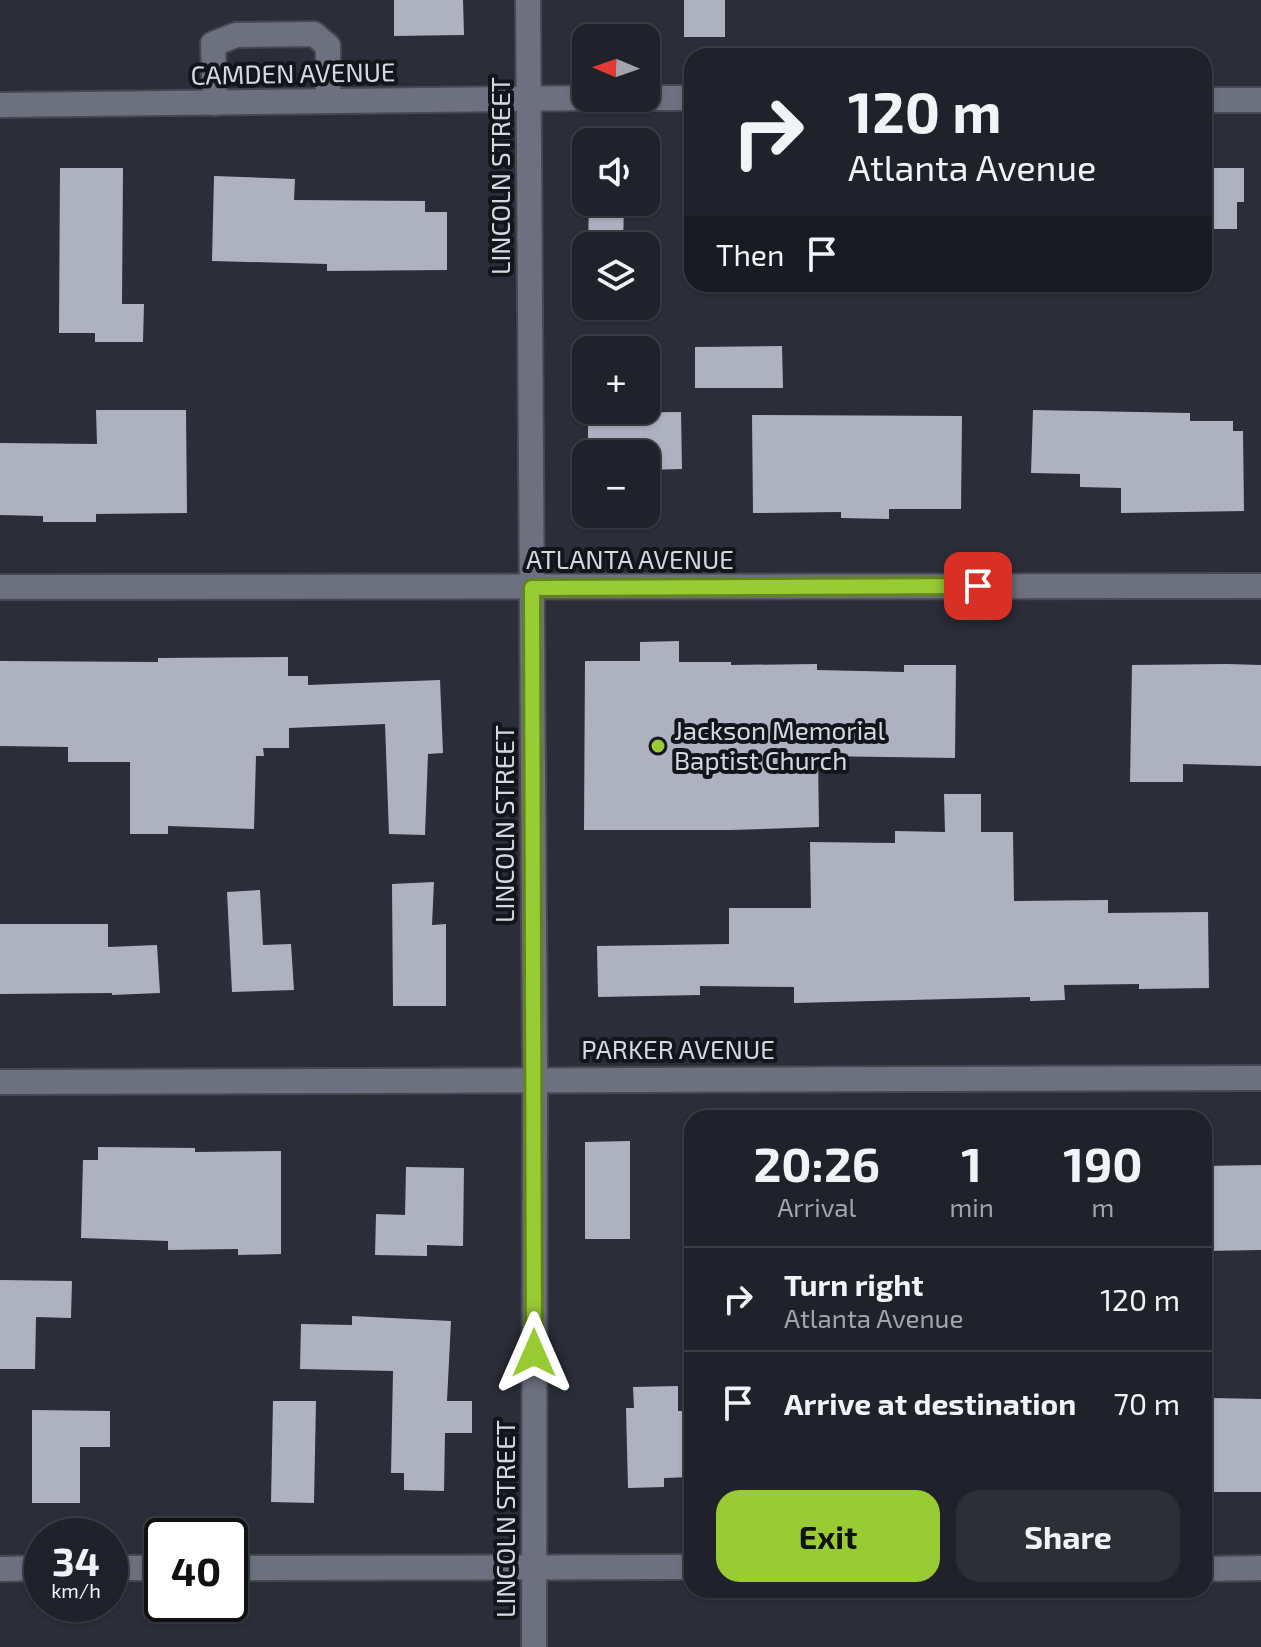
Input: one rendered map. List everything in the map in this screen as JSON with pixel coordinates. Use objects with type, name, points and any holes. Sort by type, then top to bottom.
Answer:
[{"type":"street","name":"LINCOLN STREET","points":[[528,0],[535,1078],[534,1647]]},
{"type":"street","points":[[215,103],[213,44],[236,35],[314,34],[328,46],[328,101]]},
{"type":"street","name":"CAMDEN AVENUE","points":[[0,105],[572,98]]},
{"type":"street","points":[[660,98],[684,98]]},
{"type":"street","points":[[1212,100],[1261,100]]},
{"type":"street","name":"ATLANTA AVENUE","points":[[0,587],[1261,586]]},
{"type":"street","name":"PARKER AVENUE","points":[[0,1082],[1261,1078]]},
{"type":"street","points":[[248,1568],[684,1567]]},
{"type":"street","points":[[0,1569],[24,1568]]},
{"type":"street","points":[[1212,1569],[1261,1568]]},
{"type":"building","points":[[394,0],[463,0],[464,35],[394,36]]},
{"type":"building","points":[[684,0],[725,0],[725,37],[684,37]]},
{"type":"building","points":[[60,168],[123,168],[122,304],[144,304],[143,342],[95,342],[95,333],[59,333]]},
{"type":"building","points":[[1212,168],[1244,168],[1244,202],[1237,202],[1237,229],[1212,229]]},
{"type":"building","points":[[214,176],[295,179],[294,200],[425,201],[425,212],[447,212],[447,270],[327,271],[327,264],[212,261]]},
{"type":"building","points":[[589,216],[624,216],[623,232],[588,232]]},
{"type":"building","points":[[782,346],[783,388],[695,388],[695,347]]},
{"type":"building","points":[[96,410],[186,410],[187,513],[96,514],[96,522],[43,522],[43,516],[0,515],[0,443],[97,444]]},
{"type":"building","points":[[1033,410],[1190,413],[1190,421],[1233,421],[1233,431],[1243,431],[1244,511],[1121,513],[1121,488],[1080,487],[1080,474],[1031,473]]},
{"type":"building","points":[[660,412],[681,412],[682,469],[660,470],[660,440],[588,440],[588,424],[660,424]]},
{"type":"building","points":[[752,415],[962,416],[961,509],[889,509],[889,519],[841,518],[841,512],[753,513]]},
{"type":"building","points":[[679,641],[679,662],[817,664],[817,670],[904,672],[904,665],[956,665],[955,758],[818,756],[819,827],[584,830],[585,661],[640,661],[640,642]]},
{"type":"building","points":[[288,657],[288,676],[308,676],[308,685],[440,680],[443,753],[428,754],[425,835],[389,834],[385,724],[289,728],[289,748],[263,748],[264,756],[256,756],[254,829],[168,826],[168,834],[130,834],[130,762],[68,762],[68,747],[0,746],[0,661],[158,662],[158,658]]},
{"type":"building","points":[[1132,665],[1261,665],[1261,766],[1183,764],[1183,782],[1130,782]]},
{"type":"building","points":[[944,794],[981,794],[981,832],[1013,832],[1014,901],[1108,900],[1108,913],[1208,912],[1209,988],[1139,989],[1139,984],[1064,985],[1065,1000],[1030,1001],[1030,997],[794,1003],[794,987],[700,986],[700,995],[598,997],[597,946],[729,944],[729,908],[811,908],[810,842],[895,843],[895,831],[945,832]]},
{"type":"building","points":[[434,882],[432,925],[446,924],[446,1006],[393,1006],[392,884]]},
{"type":"building","points":[[260,890],[263,945],[291,944],[294,990],[232,992],[227,892]]},
{"type":"building","points":[[0,924],[108,924],[108,947],[157,945],[160,993],[0,994]]},
{"type":"building","points":[[630,1141],[630,1239],[585,1239],[585,1142]]},
{"type":"building","points":[[98,1147],[195,1148],[195,1152],[281,1151],[281,1254],[238,1255],[238,1249],[168,1250],[168,1241],[81,1238],[83,1160],[98,1160]]},
{"type":"building","points":[[1261,1165],[1261,1250],[1212,1251],[1212,1166]]},
{"type":"building","points":[[406,1167],[464,1168],[463,1246],[427,1245],[427,1256],[375,1255],[376,1214],[405,1215]]},
{"type":"building","points":[[0,1280],[72,1281],[71,1318],[36,1317],[35,1369],[0,1369]]},
{"type":"building","points":[[352,1316],[451,1321],[447,1401],[472,1401],[472,1433],[445,1433],[444,1491],[404,1490],[404,1473],[391,1473],[393,1371],[300,1369],[301,1324],[352,1325]]},
{"type":"building","points":[[678,1386],[678,1411],[684,1411],[684,1477],[664,1478],[664,1487],[628,1488],[626,1408],[634,1408],[633,1387]]},
{"type":"building","points":[[1212,1398],[1261,1399],[1261,1492],[1212,1492]]},
{"type":"building","points":[[273,1401],[316,1401],[314,1503],[271,1502]]},
{"type":"building","points":[[32,1410],[110,1411],[110,1447],[80,1447],[80,1503],[32,1503]]},
{"type":"place","name":"Jackson Memorial Baptist Church","points":[[658,746]]},
{"type":"route","points":[[534,1353],[532,588],[978,586]]}]
